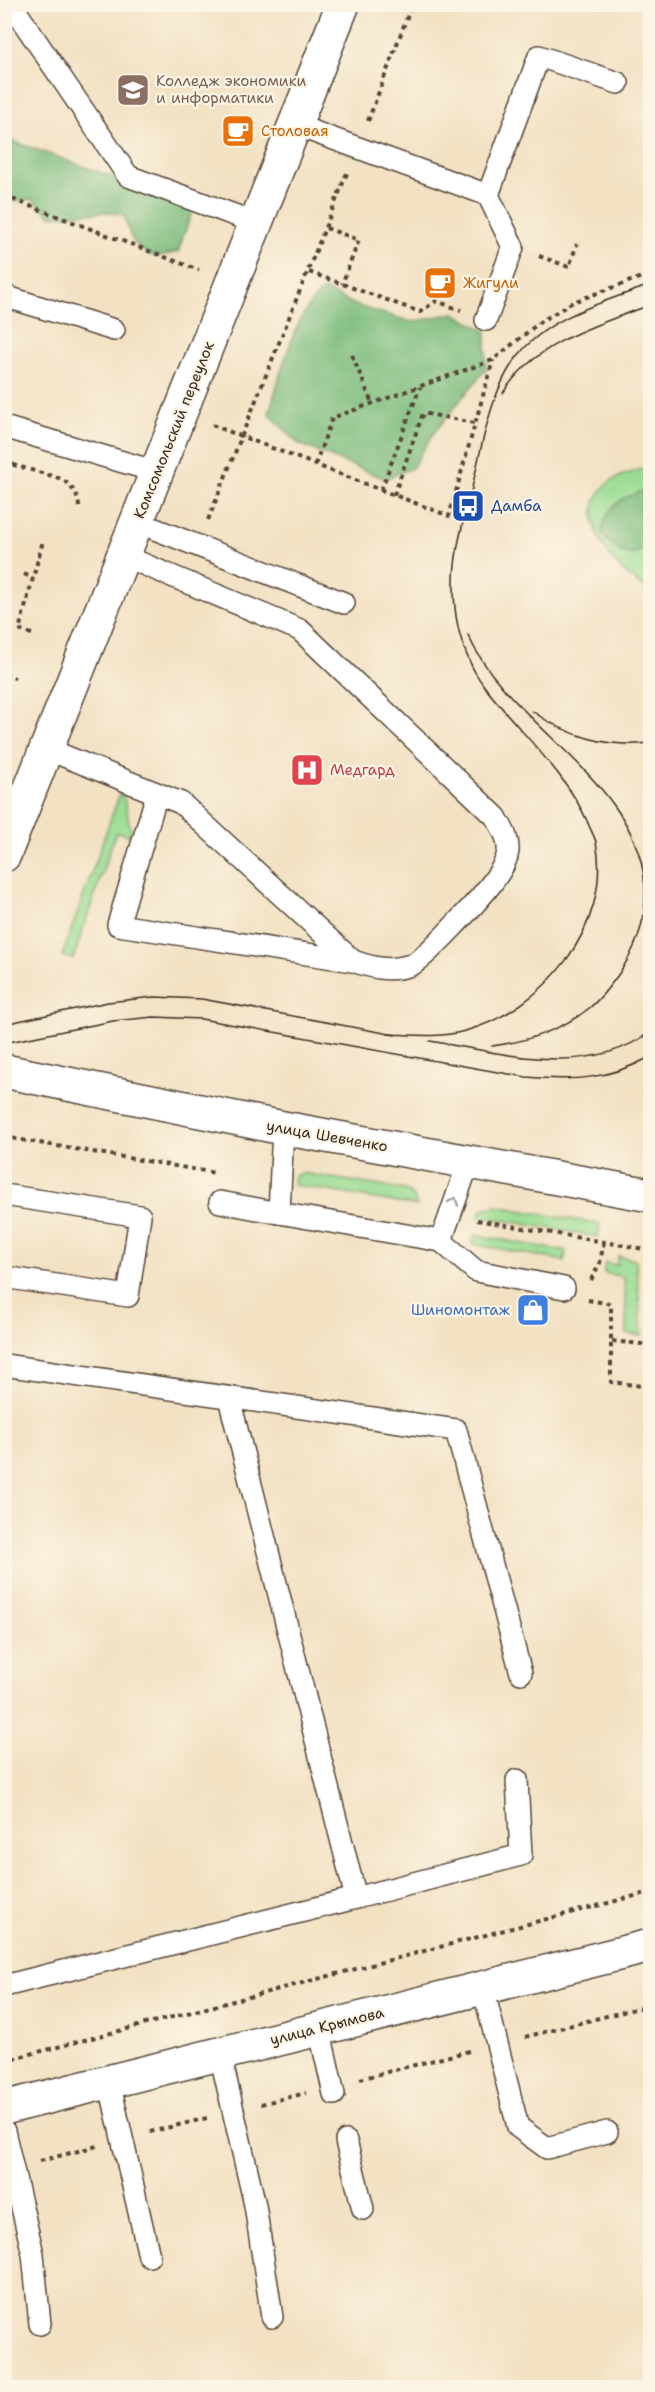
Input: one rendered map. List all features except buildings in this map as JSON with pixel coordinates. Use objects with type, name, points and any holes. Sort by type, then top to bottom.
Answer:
[{"type":"street","name":"Комсомольский переулок","points":[[4,855],[343,4]]},
{"type":"street","name":"улица Шевченко","points":[[4,1071],[283,1128],[651,1195]]},
{"type":"street","name":"улица Крымова","points":[[4,2108],[651,1946]]},
{"type":"lane","points":[[11,4],[128,176],[256,222]]},
{"type":"lane","points":[[488,195],[539,56],[618,84]]},
{"type":"lane","points":[[295,125],[488,195],[513,247],[486,320]]},
{"type":"lane","points":[[4,296],[114,330]]},
{"type":"lane","points":[[4,427],[157,472]]},
{"type":"lane","points":[[137,522],[344,603]]},
{"type":"lane","points":[[124,556],[300,630],[496,817],[506,835],[508,852],[494,882],[427,953],[413,964],[393,970],[373,968],[353,961],[118,925],[157,794]]},
{"type":"lane","points":[[47,749],[181,803],[353,961]]},
{"type":"lane","points":[[279,1213],[283,1128]]},
{"type":"lane","points":[[441,1241],[469,1161]]},
{"type":"lane","points":[[4,1195],[140,1216],[128,1296],[4,1277]]},
{"type":"lane","points":[[220,1202],[441,1241],[476,1271],[573,1293]]},
{"type":"lane","points":[[4,1365],[456,1430],[521,1673]]},
{"type":"lane","points":[[229,1398],[356,1898]]},
{"type":"lane","points":[[4,1986],[521,1855],[517,1780]]},
{"type":"lane","points":[[483,1988],[519,2127],[547,2148],[607,2132]]},
{"type":"lane","points":[[319,2028],[334,2094]]},
{"type":"lane","points":[[220,2054],[255,2205],[272,2317]]},
{"type":"lane","points":[[109,2081],[149,2256]]},
{"type":"lane","points":[[4,2131],[33,2254],[40,2324]]},
{"type":"lane","points":[[346,2141],[363,2209]]},
{"type":"path","points":[[197,546],[309,272],[412,4]]},
{"type":"path","points":[[4,196],[208,274]]},
{"type":"path","points":[[326,228],[359,240],[342,284]]},
{"type":"path","points":[[513,247],[569,267],[577,244]]},
{"type":"path","points":[[309,272],[420,312],[436,301],[486,320]]},
{"type":"path","points":[[315,465],[332,418],[493,360],[540,322],[573,302],[651,274]]},
{"type":"path","points":[[352,355],[372,403]]},
{"type":"path","points":[[243,437],[449,516],[493,360]]},
{"type":"path","points":[[381,490],[420,386]]},
{"type":"path","points":[[394,495],[423,413],[474,423]]},
{"type":"path","points":[[4,462],[62,479],[73,490],[80,504],[79,508]]},
{"type":"path","points":[[32,634],[18,630],[44,541]]},
{"type":"path","points":[[24,574],[33,578]]},
{"type":"path","points":[[4,675],[15,678]]},
{"type":"path","points":[[600,1263],[604,1241]]},
{"type":"path","points":[[573,1293],[611,1304],[611,1382],[651,1387]]},
{"type":"path","points":[[612,1341],[651,1345]]},
{"type":"path","points":[[4,2061],[651,1892]]},
{"type":"green space","points":[[4,138],[194,206],[178,252],[157,256],[141,250],[130,235],[124,215],[107,212],[51,216],[32,199],[14,201],[5,195]]},
{"type":"green space","points":[[324,290],[358,306],[412,322],[454,313],[486,331],[486,369],[433,434],[412,468],[385,479],[299,444],[269,414],[296,329],[313,300]]},
{"type":"green space","points":[[650,466],[650,592],[625,573],[603,546],[598,535],[594,512],[601,490],[611,481]]},
{"type":"green space","points":[[650,489],[650,520],[645,543],[640,551],[632,554],[622,552],[610,544],[602,533],[607,515],[618,502]]},
{"type":"green space","points":[[120,793],[124,797],[132,836],[116,832],[73,959],[62,956]]},
{"type":"green space","points":[[302,1173],[405,1190],[414,1197],[417,1206],[293,1185],[294,1176]]},
{"type":"green space","points":[[496,1206],[600,1224],[598,1237],[478,1216],[482,1209]]},
{"type":"green space","points":[[474,1235],[566,1251],[564,1261],[472,1244]]},
{"type":"green space","points":[[618,1256],[636,1260],[642,1336],[627,1334],[624,1277],[604,1273],[605,1263],[617,1265]]},
{"type":"tram line","points":[[388,1034],[427,1036],[465,1031],[494,1020],[521,1004],[545,984],[566,960],[583,933],[594,904],[598,873],[594,837],[571,792],[480,681],[473,668],[463,644],[456,617],[455,564],[493,404],[517,357],[544,331],[561,321],[596,304],[650,285]]},
{"type":"tram line","points":[[503,393],[532,360],[550,348],[589,328],[650,305]]},
{"type":"tram line","points":[[468,635],[488,669],[514,700],[602,790],[625,823],[641,859],[645,900],[643,920],[629,957],[596,1002],[555,1029],[530,1038],[492,1046]]},
{"type":"tram line","points":[[532,711],[559,727],[588,738],[619,744],[650,743]]},
{"type":"tram line","points":[[4,1024],[108,1002],[154,997],[202,999],[395,1035]]},
{"type":"tram line","points":[[4,1043],[113,1021],[154,1017],[201,1019],[526,1077],[559,1079],[590,1077],[619,1070],[650,1057]]},
{"type":"tram line","points":[[430,1041],[515,1056],[572,1059],[599,1055],[625,1046],[650,1032]]},
{"type":"place","name":"Колледж экономики и информатики","points":[[133,90]]},
{"type":"place","name":"Столовая","points":[[238,131]]},
{"type":"place","name":"Жигули","points":[[440,283]]},
{"type":"place","name":"Дамба","points":[[468,506]]},
{"type":"place","name":"Медгард","points":[[307,770]]},
{"type":"place","name":"Шиномонтаж","points":[[533,1310]]}]
